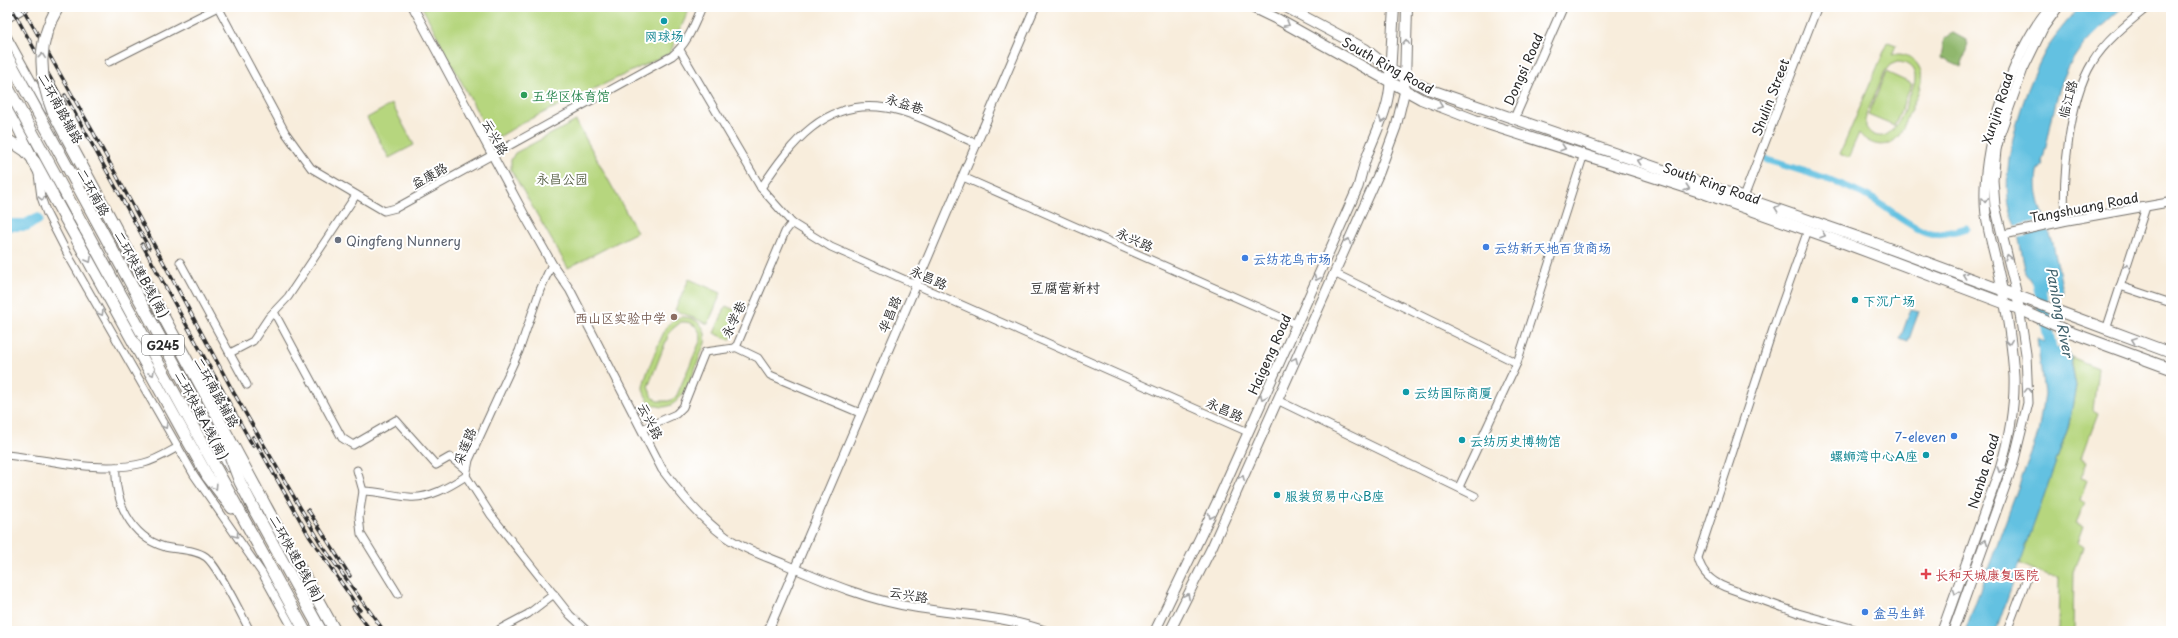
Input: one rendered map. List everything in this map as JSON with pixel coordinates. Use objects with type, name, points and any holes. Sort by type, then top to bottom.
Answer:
[{"type":"highway","points":[[58,7],[48,30],[42,56],[41,74],[47,98],[73,152],[335,631]]},
{"type":"highway","name":"二环快速B线(南)","points":[[7,56],[320,631]]},
{"type":"highway","name":"二环快速A线(南)","points":[[7,86],[306,631]]},
{"type":"highway","points":[[33,160],[214,485],[252,535]]},
{"type":"highway","points":[[204,391],[231,458],[255,511]]},
{"type":"highway","points":[[208,425],[231,458],[252,483],[270,514]]},
{"type":"main road","points":[[7,17],[24,7]]},
{"type":"main road","name":"South Ring Road","points":[[1252,7],[1286,24],[1421,99],[1475,120],[1584,154],[1808,230],[2019,309],[2070,332],[2171,369]]},
{"type":"main road","name":"South Ring Road","points":[[1286,7],[1365,49],[1391,70],[1428,89],[1744,196],[2032,300],[2106,330],[2171,353]]},
{"type":"main road","points":[[1390,82],[1394,7]]},
{"type":"main road","points":[[1405,90],[1407,7]]},
{"type":"main road","name":"Xunjin Road","points":[[2002,289],[1985,201],[1987,161],[1992,138],[2022,52],[2050,7]]},
{"type":"main road","name":"Xunjin Road","points":[[2017,295],[1995,206],[1993,180],[2000,133],[2031,52],[2043,28],[2058,7]]},
{"type":"main road","name":"二环南路","points":[[7,60],[320,631]]},
{"type":"main road","name":"二环南路","points":[[7,81],[306,631]]},
{"type":"main road","name":"Haigeng Road","points":[[1155,631],[1194,553],[1358,187],[1367,156],[1383,120],[1388,102],[1390,82]]},
{"type":"main road","name":"Haigeng Road","points":[[1170,631],[1212,547],[1379,173],[1396,127],[1405,90]]},
{"type":"main road","points":[[7,105],[33,160]]},
{"type":"main road","points":[[7,140],[25,151],[77,210]]},
{"type":"main road","name":"Nanba Road","points":[[1942,631],[2000,469],[2012,415],[2014,376],[2002,289]]},
{"type":"main road","name":"Nanba Road","points":[[1953,631],[2013,464],[2026,413],[2028,378],[2017,295]]},
{"type":"main road","points":[[2012,415],[2020,409],[2026,413]]},
{"type":"street","points":[[109,62],[218,7]]},
{"type":"street","name":"益康路","points":[[218,7],[285,132],[311,168],[384,211],[390,211],[672,56],[680,50],[689,37],[702,7]]},
{"type":"street","name":"云兴路","points":[[413,7],[552,264],[570,290],[662,469],[682,496],[704,519],[728,538],[841,589],[891,604],[1000,619],[1046,631]]},
{"type":"street","name":"华昌路","points":[[768,631],[1035,7]]},
{"type":"street","name":"Dongsi Road","points":[[1514,119],[1563,7]]},
{"type":"street","name":"Shulin Street","points":[[1744,196],[1817,7]]},
{"type":"street","name":"临江路","points":[[2065,221],[2066,170],[2070,136],[2083,83],[2091,64],[2100,51],[2148,7]]},
{"type":"street","name":"二环南路辅路","points":[[7,36],[192,372],[341,631]]},
{"type":"street","name":"永昌路","points":[[680,50],[761,188],[792,223],[831,247],[1248,432]]},
{"type":"street","name":"永益巷","points":[[761,188],[777,163],[803,133],[826,118],[848,109],[868,106],[887,108],[912,116],[977,144]]},
{"type":"street","points":[[1458,487],[1517,363],[1584,154]]},
{"type":"street","points":[[33,160],[43,205],[52,225],[178,447],[205,492],[262,573],[294,631]]},
{"type":"street","name":"永兴路","points":[[963,177],[1296,324]]},
{"type":"street","points":[[230,353],[253,341],[274,312],[288,297],[356,195]]},
{"type":"street","name":"Tangshuang Road","points":[[2002,235],[2065,221],[2171,202]]},
{"type":"street","points":[[2106,330],[2146,207]]},
{"type":"street","name":"永学巷","points":[[642,429],[676,414],[683,407],[705,352],[735,347],[785,232],[792,223]]},
{"type":"street","points":[[1808,230],[1775,323],[1698,558],[1703,572],[1713,582],[1798,613],[1862,631]]},
{"type":"street","points":[[180,262],[247,385]]},
{"type":"street","name":"采莲路","points":[[552,264],[540,290],[518,351],[466,473],[491,515],[570,615],[587,631]]},
{"type":"street","points":[[1334,273],[1517,363]]},
{"type":"street","points":[[2120,286],[2171,303]]},
{"type":"street","points":[[274,312],[342,438],[354,445],[396,420],[436,465],[450,457],[466,473],[450,486],[426,496],[409,497],[381,492],[362,491]]},
{"type":"street","points":[[735,347],[758,358],[770,375],[860,413]]},
{"type":"street","points":[[1277,400],[1476,496]]},
{"type":"street","points":[[7,455],[104,467],[116,467],[146,463],[178,447]]},
{"type":"street","points":[[116,467],[118,493],[126,515],[132,524],[156,543],[199,553],[212,562],[250,631]]},
{"type":"street","points":[[357,470],[362,491],[359,517],[361,534],[398,594]]},
{"type":"street","points":[[2007,631],[2029,573]]},
{"type":"street","points":[[500,629],[528,614],[554,594]]},
{"type":"green space","name":"五华区体育馆","points":[[422,7],[690,7],[670,53],[524,122],[499,137],[498,134],[491,138]]},
{"type":"green space","points":[[1953,33],[1966,40],[1968,44],[1961,67],[1941,58],[1944,39]]},
{"type":"green space","points":[[1888,42],[1896,45],[1892,55],[1902,54],[1910,57],[1917,64],[1921,76],[1921,83],[1917,96],[1900,134],[1890,143],[1879,145],[1868,141],[1859,133],[1848,158],[1840,154]],"holes":[[[1897,62],[1902,62],[1912,68],[1915,76],[1909,99],[1901,117],[1891,132],[1885,135],[1874,135],[1866,127],[1866,115],[1885,71],[1890,65]]]},
{"type":"green space","points":[[1886,72],[1912,84],[1894,126],[1868,115]]},
{"type":"green space","points":[[392,104],[414,145],[389,158],[367,118]]},
{"type":"green space","name":"永昌公园","points":[[576,121],[637,232],[568,268],[511,170],[511,160],[515,153]]},
{"type":"green space","points":[[689,279],[721,293],[708,324],[675,310]]},
{"type":"green space","points":[[726,306],[741,313],[730,340],[714,333]]},
{"type":"green space","points":[[680,317],[691,318],[703,327],[705,332],[705,343],[688,386],[681,396],[674,403],[665,407],[655,405],[645,396],[643,388],[644,383],[653,356],[665,330],[670,322]],"holes":[[[681,322],[695,326],[701,339],[676,397],[669,401],[657,401],[652,396],[648,387],[670,331]]]},
{"type":"green space","points":[[2071,357],[2098,368],[2093,410],[2098,413],[2081,458],[2087,461],[2081,478],[2087,480],[2080,500],[2085,503],[2076,523],[2083,526],[2077,543],[2083,547],[2074,572],[2073,631],[2058,631],[2059,577],[2047,576],[2019,563],[2068,428],[2076,386]]},
{"type":"water","points":[[2080,7],[2123,7],[2085,43],[2068,68],[2059,90],[2042,162],[2044,163],[2041,169],[2039,169],[2037,178],[2037,188],[2041,206],[2053,244],[2064,295],[2033,283],[2026,273],[2016,225],[2009,206],[2007,184],[2009,159],[2014,132],[2031,82],[2051,42],[2061,28]]},
{"type":"water","points":[[1911,309],[1919,311],[1908,342],[1900,339]]},
{"type":"water","points":[[2037,339],[2067,351],[2070,356],[2076,386],[2068,428],[1996,631],[1965,631],[2038,434],[2044,394]]},
{"type":"pier","points":[[2047,219],[2049,230],[2017,238],[2015,226]]},
{"type":"waterway","points":[[1767,160],[1846,186],[1878,202],[1905,221],[1926,232],[1941,234],[1966,228]]},
{"type":"waterway","points":[[7,225],[26,225],[37,219]]},
{"type":"waterway","name":"Panlong River","points":[[2036,271],[2054,360]]},
{"type":"railway","points":[[11,7],[65,104]]},
{"type":"railway","points":[[22,7],[92,130],[235,395],[323,547],[384,631]]},
{"type":"railway","points":[[65,95],[149,248]]},
{"type":"railway","points":[[142,244],[253,446]]},
{"type":"railway","points":[[253,437],[309,536],[360,610]]},
{"type":"railway","points":[[308,510],[350,576]]},
{"type":"railway","points":[[353,607],[371,631]]},
{"type":"place","name":"网球场","points":[[664,21]]},
{"type":"place","name":"五华区体育馆","points":[[524,95]]},
{"type":"place","name":"Qingfeng Nunnery","points":[[338,240]]},
{"type":"place","name":"云纺新天地百货商场","points":[[1486,247]]},
{"type":"place","name":"云纺花鸟市场","points":[[1245,258]]},
{"type":"place","name":"下沉广场","points":[[1855,300]]},
{"type":"place","name":"西山区实验中学","points":[[674,317]]},
{"type":"place","name":"云纺国际商厦","points":[[1406,392]]},
{"type":"place","name":"7-eleven","points":[[1954,436]]},
{"type":"place","name":"云纺历史博物馆","points":[[1462,440]]},
{"type":"place","name":"螺蛳湾中心A座","points":[[1926,455]]},
{"type":"place","name":"服装贸易中心B座","points":[[1277,495]]},
{"type":"place","name":"长和天城康复医院","points":[[1926,574]]},
{"type":"place","name":"盒马生鲜","points":[[1865,612]]},
{"type":"district","name":"豆腐营新村","points":[[1065,287]]}]
